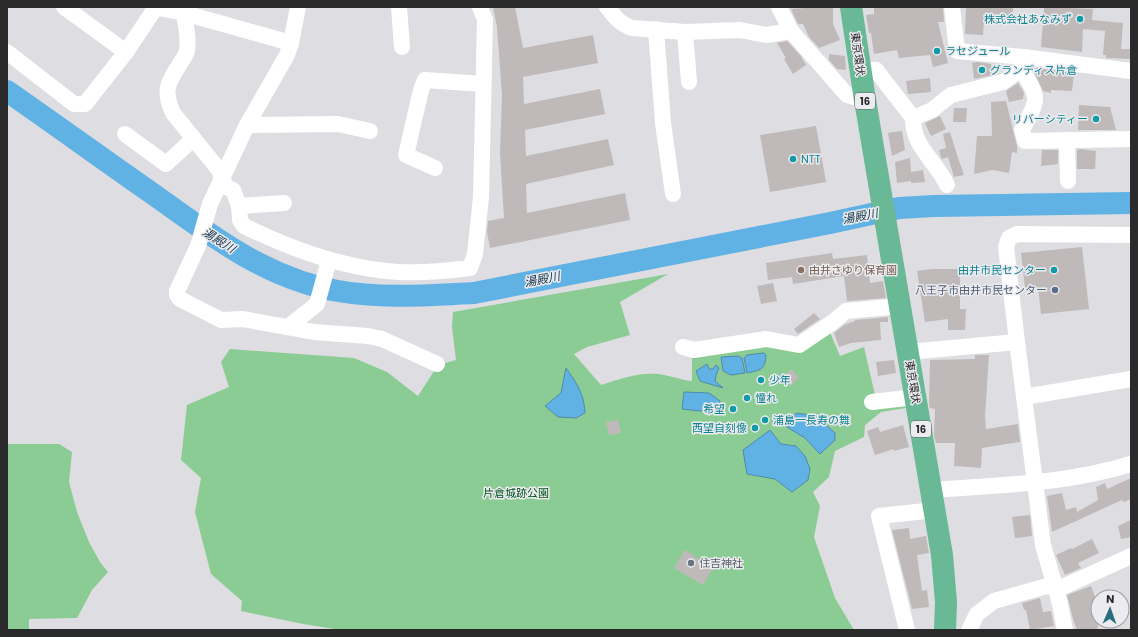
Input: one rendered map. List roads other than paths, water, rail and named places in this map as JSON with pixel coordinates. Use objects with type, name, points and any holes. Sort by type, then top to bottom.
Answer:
[{"type":"highway","name":"東京環状","points":[[851,7],[860,70],[942,555],[946,602],[945,630]]},
{"type":"street","points":[[64,7],[126,52]]},
{"type":"street","points":[[7,52],[74,104],[85,104],[126,52],[156,7],[184,13],[291,43]]},
{"type":"street","points":[[298,7],[291,43],[287,55],[247,125],[210,205],[197,248],[177,294],[180,299],[221,320],[243,319],[314,332],[368,336],[382,339],[437,364]]},
{"type":"street","points":[[399,7],[402,47]]},
{"type":"street","points":[[607,7],[618,21],[632,28],[685,32],[740,30],[766,35],[791,31]]},
{"type":"street","points":[[779,7],[791,31],[847,95],[865,100]]},
{"type":"street","points":[[952,7],[957,51],[1022,63],[1131,71]]},
{"type":"street","points":[[184,13],[187,34],[187,50],[184,58],[170,78],[167,87],[167,96],[173,113],[219,170],[226,187],[233,190],[239,206],[240,220],[244,226],[286,246],[329,262],[399,272],[439,272],[470,268],[475,254],[481,197],[485,20],[476,8]]},
{"type":"street","points":[[656,30],[663,123],[673,194]]},
{"type":"street","points":[[685,32],[689,82]]},
{"type":"street","points":[[913,118],[932,110],[951,95],[1003,82],[1022,63]]},
{"type":"street","points":[[1022,63],[1034,90],[1035,99],[1032,112],[1022,130],[1025,141],[1131,139]]},
{"type":"street","points":[[860,70],[876,70],[913,118],[913,128],[922,150],[947,185]]},
{"type":"street","points":[[435,168],[406,155],[424,80],[483,84]]},
{"type":"street","points":[[247,125],[338,124],[370,131]]},
{"type":"street","points":[[125,134],[166,164],[193,139]]},
{"type":"street","points":[[1067,140],[1068,181]]},
{"type":"street","points":[[239,206],[284,203]]},
{"type":"street","points":[[1065,630],[1043,545],[1006,247],[1009,238],[1017,234],[1131,235]]},
{"type":"street","points":[[288,327],[322,304],[329,262]]},
{"type":"street","points":[[683,346],[694,350],[766,339],[799,345],[846,311],[900,306]]},
{"type":"street","points":[[908,352],[1017,342]]},
{"type":"street","points":[[1024,397],[1131,379]]},
{"type":"street","points":[[872,402],[915,397]]},
{"type":"street","points":[[907,630],[879,516],[933,500],[1103,473],[1131,464]]},
{"type":"street","points":[[968,630],[977,614],[994,601],[1055,587],[1131,556]]},
{"type":"street","points":[[977,614],[982,630]]},
{"type":"water","points":[[764,353],[766,355],[765,364],[759,370],[747,373],[744,358],[747,355]]},
{"type":"water","points":[[738,356],[742,358],[745,373],[731,375],[723,371],[721,357]]},
{"type":"water","points":[[707,364],[709,369],[713,369],[716,365],[719,368],[715,381],[723,388],[700,381],[696,371]]},
{"type":"water","points":[[566,368],[577,384],[583,400],[585,413],[576,418],[558,417],[545,406],[561,393]]},
{"type":"water","points":[[684,392],[709,393],[720,401],[718,413],[682,409]]},
{"type":"water","points":[[797,413],[816,416],[835,433],[835,440],[820,454],[805,438],[782,424]]},
{"type":"water","points":[[770,430],[781,444],[796,446],[805,456],[810,469],[808,480],[792,492],[775,479],[747,474],[743,450]]},
{"type":"waterway","name":"湯殿川","points":[[7,91],[196,225],[218,240],[263,266],[287,277],[312,285],[338,291],[372,295],[406,296],[474,293],[899,208],[934,206],[1131,203]]},
{"type":"place","name":"株式会社あなみず","points":[[1080,19]]},
{"type":"place","name":"ラセジュール","points":[[937,51]]},
{"type":"place","name":"グランディス片倉","points":[[982,70]]},
{"type":"place","name":"リバーシティー","points":[[1096,119]]},
{"type":"place","name":"NTT","points":[[793,159]]},
{"type":"place","name":"由井さゆり保育園","points":[[801,270]]},
{"type":"place","name":"由井市民センター","points":[[1054,270]]},
{"type":"place","name":"八王子市由井市民センター","points":[[1055,290]]},
{"type":"place","name":"少年","points":[[761,380]]},
{"type":"place","name":"憧れ","points":[[747,398]]},
{"type":"place","name":"希望","points":[[733,409]]},
{"type":"place","name":"浦島一長寿の舞","points":[[765,420]]},
{"type":"place","name":"西望自刻像","points":[[755,428]]},
{"type":"place","name":"住吉神社","points":[[691,563]]},
{"type":"park label","name":"片倉城跡公園","points":[[516,493]]}]
